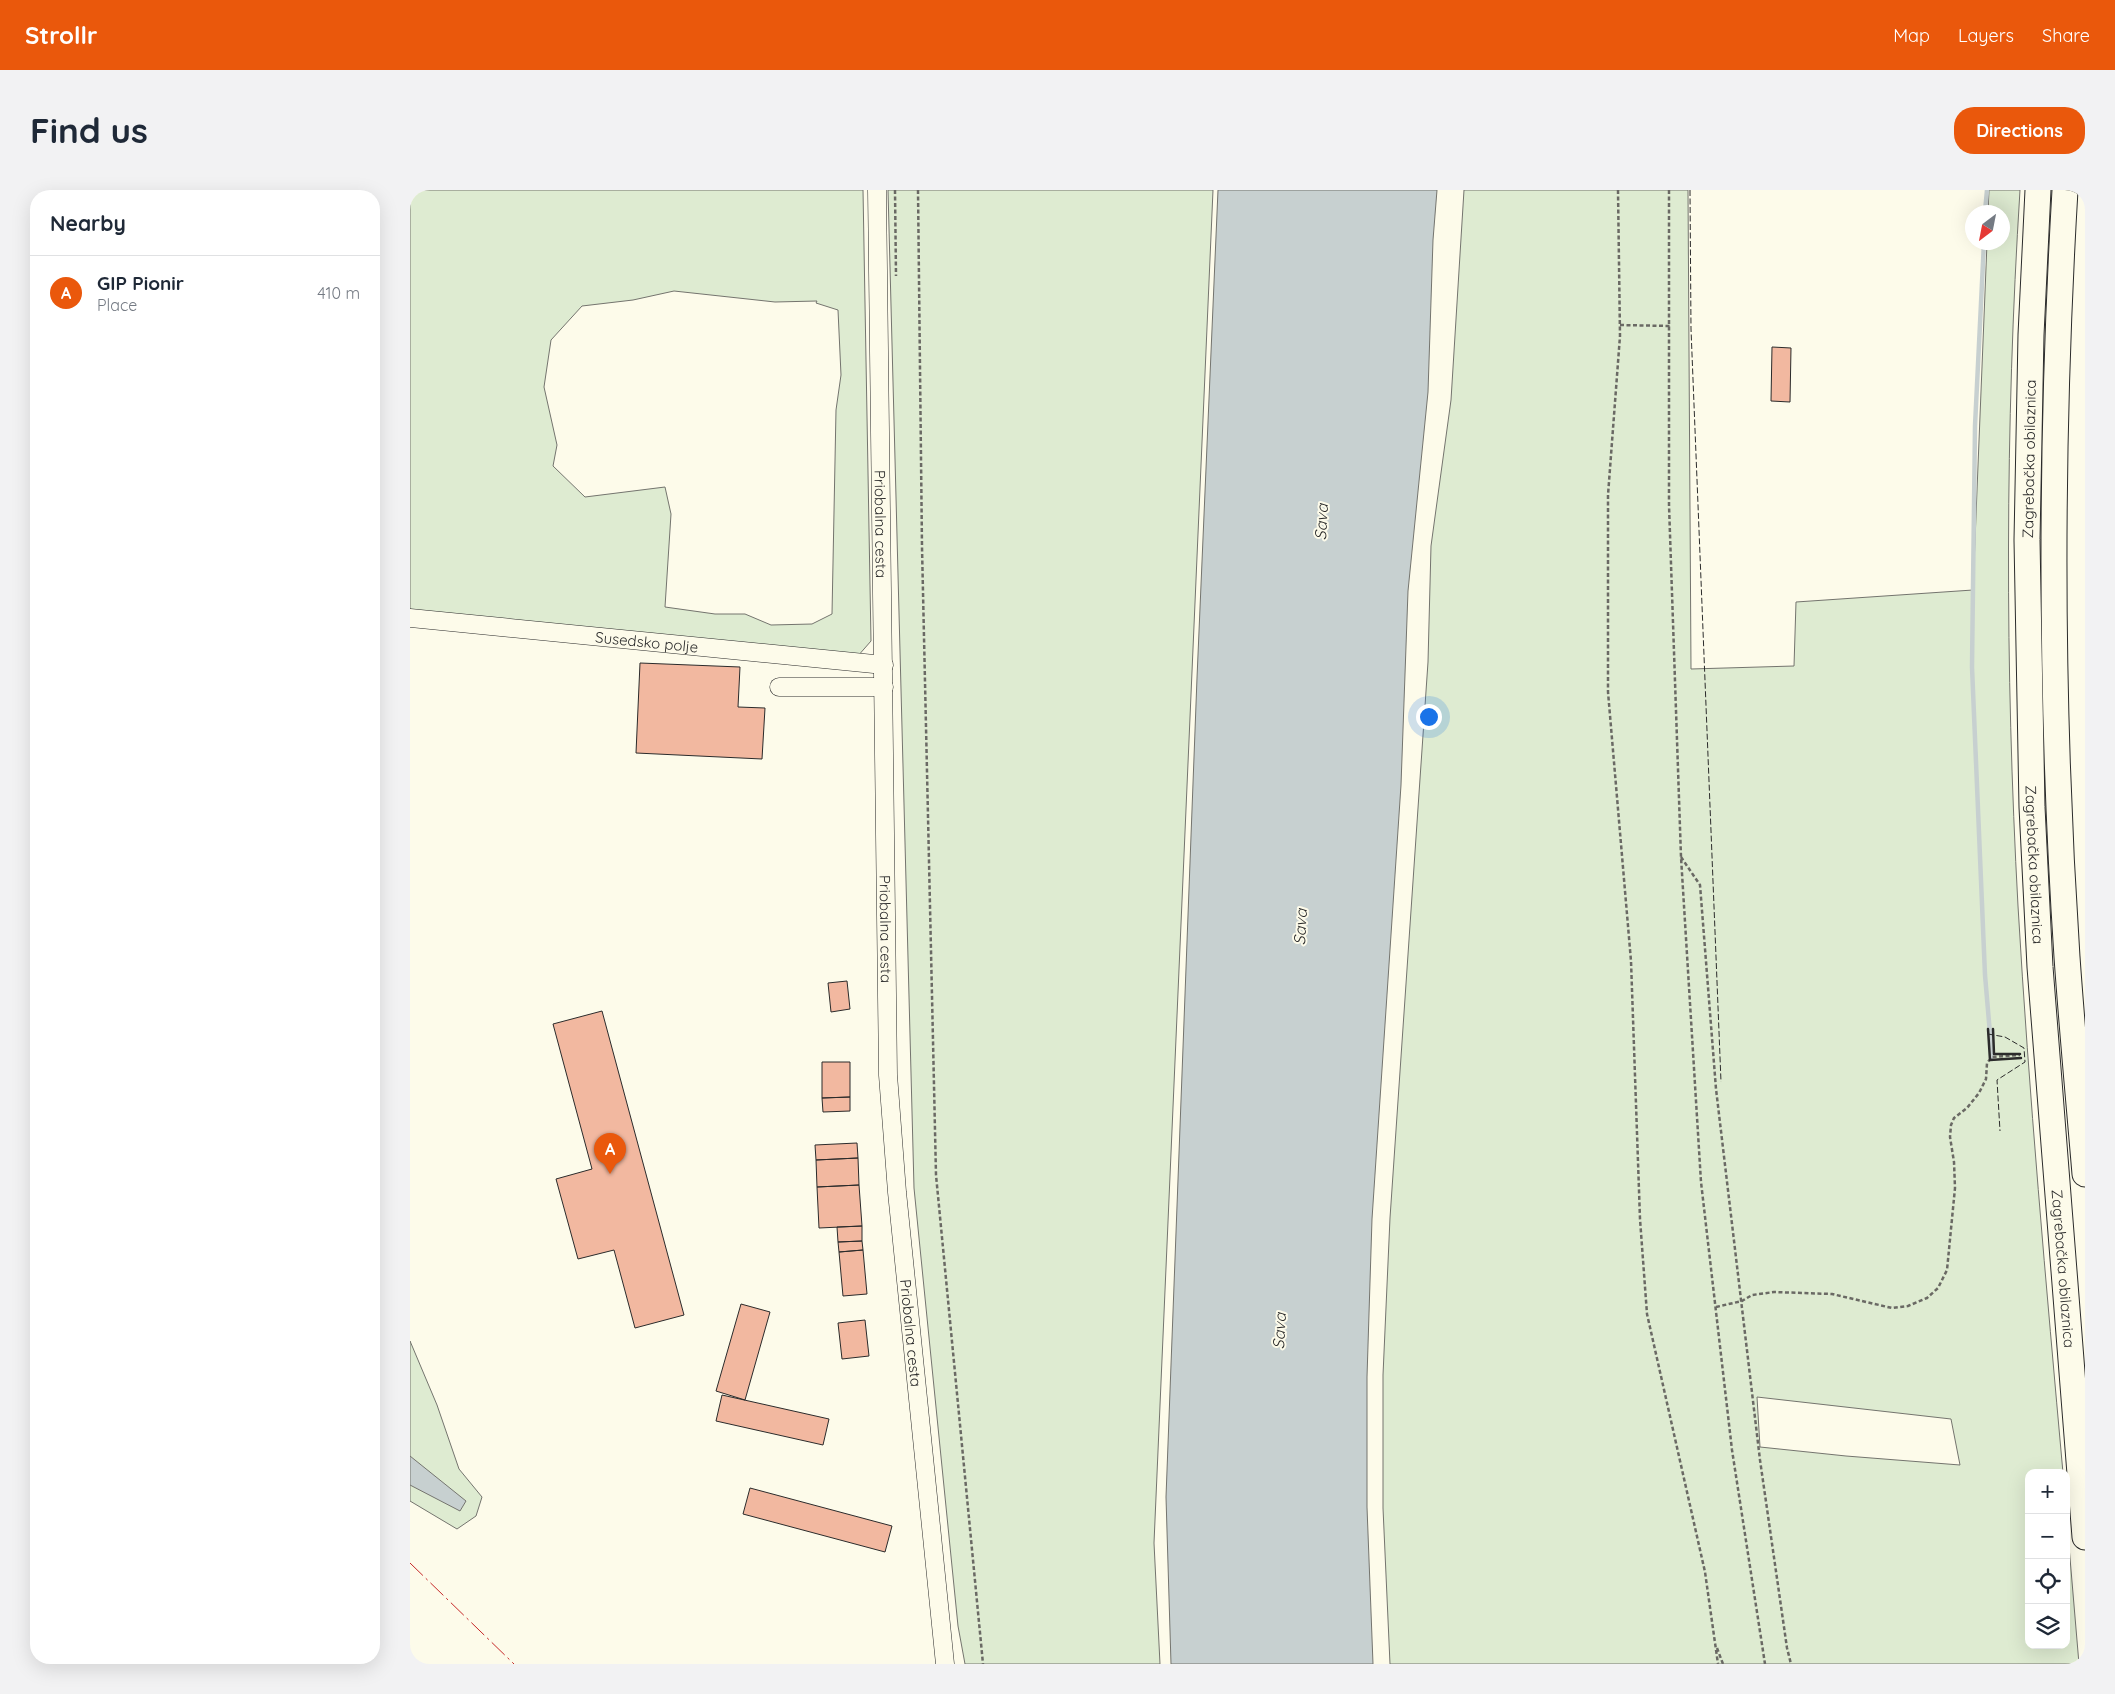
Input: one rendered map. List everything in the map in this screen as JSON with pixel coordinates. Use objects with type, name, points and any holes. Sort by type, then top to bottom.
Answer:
[{"type":"highway","name":"Zagrebačka obilaznica","points":[[2038,190],[2031,326],[2027,540],[2032,807],[2040,967],[2085,1537]]},
{"type":"highway","name":"Zagrebačka obilaznica","points":[[2065,190],[2057,421],[2056,653],[2059,791],[2067,957],[2085,1174]]},
{"type":"street","name":"Priobalna cesta","points":[[876,190],[884,665],[888,1075],[898,1202],[945,1664]]},
{"type":"street","name":"Susedsko polje","points":[[410,618],[884,665]]},
{"type":"street","points":[[779,687],[884,687]]},
{"type":"path","points":[[895,190],[896,276]]},
{"type":"path","points":[[918,190],[922,547],[936,1175],[982,1664]]},
{"type":"path","points":[[1618,190],[1620,325],[1608,495],[1608,692],[1631,961],[1638,1161],[1647,1314],[1705,1572],[1718,1664]]},
{"type":"path","points":[[1669,190],[1669,505],[1681,857],[1701,1182],[1732,1450],[1765,1664]]},
{"type":"path","points":[[1620,325],[1670,326]]},
{"type":"path","points":[[1681,857],[1700,885],[1716,1089],[1760,1460],[1787,1648],[1791,1664]]},
{"type":"path","points":[[1716,1307],[1742,1301],[1752,1294],[1774,1292],[1832,1294],[1892,1308],[1908,1306],[1926,1298],[1938,1288],[1947,1270],[1955,1188],[1954,1162],[1950,1137],[1951,1125],[1954,1118],[1979,1093],[1986,1079],[1987,1063],[1992,1057],[2020,1055]]},
{"type":"path","points":[[1716,1645],[1723,1664]]},
{"type":"green space","points":[[410,190],[863,190],[871,641],[857,657],[410,614]],"holes":[[[674,291],[775,302],[817,301],[816,303],[838,310],[841,375],[836,410],[832,614],[812,624],[771,625],[745,614],[715,614],[665,607],[671,514],[665,487],[585,497],[553,466],[557,445],[544,387],[551,340],[582,306],[633,300]]]},
{"type":"green space","points":[[888,190],[1213,190],[1154,1543],[1160,1664],[965,1664],[958,1626],[914,1188]]},
{"type":"green space","points":[[1464,190],[1688,190],[1691,669],[1794,666],[1796,602],[1973,590],[1987,250],[2010,250],[2010,205],[1988,205],[1989,190],[2020,190],[2009,458],[2008,548],[2014,817],[2027,1048],[2063,1469],[2025,1469],[2025,1649],[2070,1649],[2070,1558],[2079,1664],[1390,1664],[1383,1508],[1383,1375],[1390,1218],[1428,662],[1431,546],[1451,400]],"holes":[[[1757,1397],[1951,1419],[1960,1465],[1760,1447]]]},
{"type":"green space","points":[[410,1341],[437,1405],[459,1469],[482,1497],[476,1516],[457,1529],[410,1501]]},
{"type":"water","name":"Sava","points":[[1218,190],[1437,190],[1433,240],[1428,392],[1408,591],[1401,785],[1372,1219],[1367,1377],[1367,1507],[1373,1664],[1171,1664],[1166,1497],[1197,678]]},
{"type":"water","points":[[410,1456],[466,1501],[460,1511],[410,1485]]},
{"type":"building","points":[[1772,347],[1791,348],[1790,402],[1771,401]]},
{"type":"building","points":[[640,663],[740,667],[738,707],[765,708],[762,759],[636,753]]},
{"type":"building","points":[[847,981],[850,1009],[831,1012],[828,983]]},
{"type":"building","points":[[602,1011],[684,1315],[635,1328],[614,1250],[578,1259],[556,1179],[592,1169],[553,1024]]},
{"type":"building","points":[[822,1062],[850,1062],[850,1097],[822,1098]]},
{"type":"building","points":[[850,1097],[850,1111],[823,1112],[822,1098]]},
{"type":"building","points":[[857,1143],[858,1158],[816,1160],[815,1145]]},
{"type":"building","points":[[858,1158],[859,1185],[817,1187],[816,1160]]},
{"type":"building","points":[[859,1185],[862,1226],[819,1228],[817,1187]]},
{"type":"building","points":[[862,1226],[862,1241],[838,1242],[837,1227]]},
{"type":"building","points":[[862,1241],[863,1250],[839,1252],[838,1242]]},
{"type":"building","points":[[863,1250],[867,1294],[843,1296],[839,1252]]},
{"type":"building","points":[[741,1304],[770,1312],[745,1400],[716,1391]]},
{"type":"building","points":[[865,1320],[869,1356],[842,1359],[838,1323]]},
{"type":"building","points":[[722,1395],[829,1419],[823,1445],[716,1421]]},
{"type":"building","points":[[750,1488],[892,1526],[885,1552],[743,1514]]},
{"type":"waterway","points":[[1986,205],[1987,190]]},
{"type":"waterway","points":[[1984,250],[1975,426],[1972,667],[1985,975],[1992,1057]]},
{"type":"fence","points":[[1690,190],[1691,329],[1721,1082]]},
{"type":"fence","points":[[1988,1034],[2005,1037],[2024,1048],[2025,1062],[1997,1080],[2000,1131]]},
{"type":"wall","points":[[1988,1029],[1990,1060],[2021,1058]]},
{"type":"wall","points":[[1993,1029],[1994,1054],[2020,1054]]},
{"type":"power","points":[[410,1563],[514,1664]]},
{"type":"place","name":"GIP Pionir","points":[[610,1174]]}]
